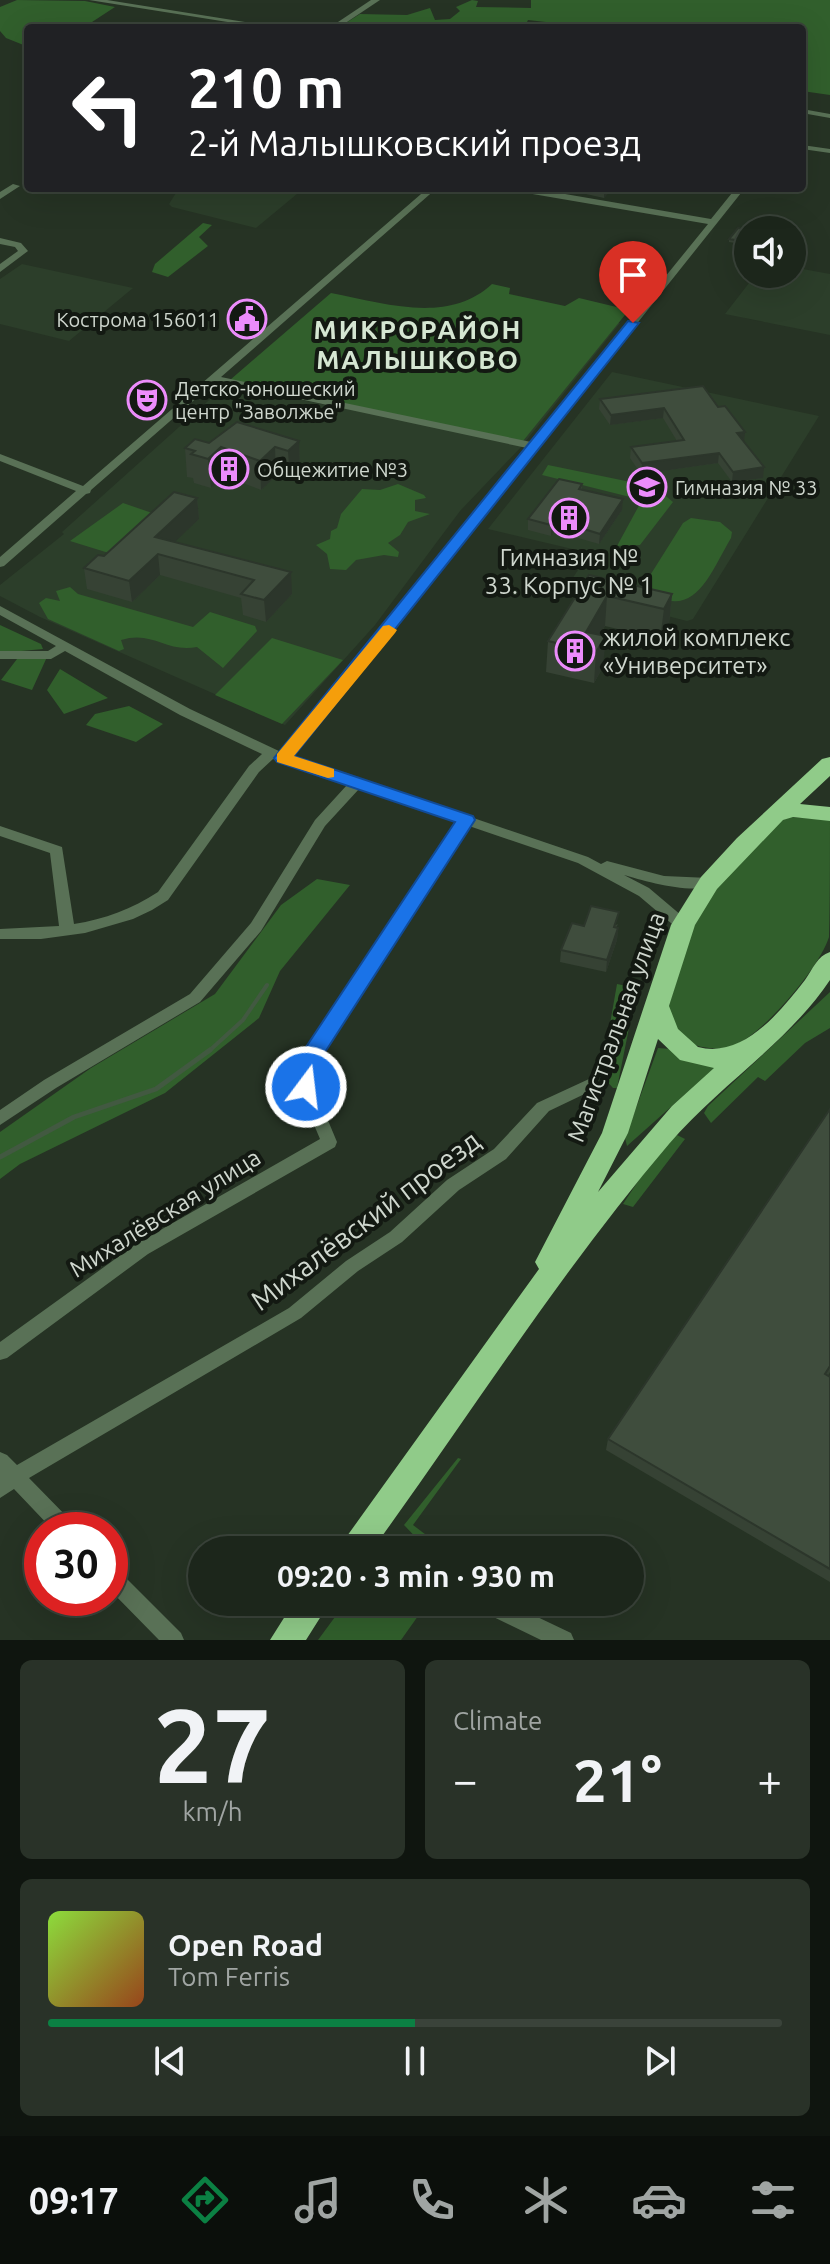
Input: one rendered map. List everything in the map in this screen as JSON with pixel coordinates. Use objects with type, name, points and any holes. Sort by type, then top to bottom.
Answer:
[{"type":"highway","name":"Магистральная улица","points":[[529,1301],[615,1133],[683,925],[709,883],[745,843],[830,764]]},
{"type":"highway","points":[[778,814],[793,810],[830,814]]},
{"type":"highway","name":"Магистральная улица","points":[[376,1536],[529,1301],[667,1127],[803,1001],[830,961]]},
{"type":"highway","points":[[656,1005],[669,1038],[689,1054],[719,1059],[752,1049]]},
{"type":"highway","points":[[286,1640],[304,1616]]},
{"type":"street","points":[[93,0],[252,24]]},
{"type":"street","points":[[339,24],[376,0]]},
{"type":"street","points":[[806,112],[830,116]]},
{"type":"street","points":[[806,148],[830,151]]},
{"type":"street","points":[[0,196],[16,186]]},
{"type":"street","points":[[0,563],[428,192]]},
{"type":"street","points":[[538,192],[713,222]]},
{"type":"street","points":[[0,934],[67,928],[130,917],[163,896],[254,769],[277,756],[534,446],[738,192]]},
{"type":"street","points":[[0,241],[18,245],[21,255],[0,269]]},
{"type":"street","points":[[214,378],[534,446]]},
{"type":"street","points":[[0,457],[86,491]]},
{"type":"street","points":[[0,610],[189,714],[277,756],[583,860],[664,881],[709,883]]},
{"type":"street","points":[[0,655],[51,655],[64,646]]},
{"type":"street","points":[[0,1119],[50,1084],[195,998],[256,927],[320,823],[357,782]]},
{"type":"street","name":"Михалёвская улица","points":[[0,1352],[142,1249],[329,1142],[306,1087],[308,1062],[466,820]]},
{"type":"street","points":[[0,831],[57,850],[67,928]]},
{"type":"street","points":[[583,860],[644,892],[683,925]]},
{"type":"street","name":"Михалёвский проезд","points":[[8,1482],[295,1313],[352,1266],[396,1237],[453,1185],[500,1154],[543,1107],[589,1085]]},
{"type":"street","points":[[0,1461],[8,1482],[44,1512]]},
{"type":"street","points":[[128,1594],[174,1640]]},
{"type":"street","points":[[513,1616],[564,1640]]},
{"type":"shaded area","points":[[176,192],[299,192],[256,228],[169,204]]},
{"type":"shaded area","points":[[22,264],[133,288],[69,341],[0,324],[0,279]]},
{"type":"shaded area","points":[[806,270],[830,274],[830,335],[725,314],[745,288],[806,288]]},
{"type":"shaded area","points":[[507,300],[620,323],[521,447],[460,511],[375,625],[285,725],[40,617],[0,596],[0,585],[64,534],[62,532],[227,384],[331,406],[417,316]]},
{"type":"shaded area","name":"Гимназия № 33","points":[[612,372],[819,416],[693,619],[687,621],[565,590],[589,553],[488,529]]},
{"type":"green space","points":[[17,0],[85,1],[115,7],[92,22],[96,24],[24,24],[24,45],[6,38],[0,31],[0,7]]},
{"type":"green space","points":[[472,0],[478,1],[476,7],[531,8],[531,0],[830,0],[830,95],[806,92],[806,24],[563,24],[528,20],[526,24],[344,24],[360,14],[407,15],[430,8],[435,20],[450,19],[460,11],[456,7]]},
{"type":"green space","points":[[203,223],[212,225],[199,237],[208,246],[168,277],[152,272],[155,264]]},
{"type":"green space","points":[[492,284],[510,288],[509,294],[565,306],[579,298],[629,310],[523,441],[230,380],[331,293],[415,308],[436,308],[475,297]]},
{"type":"green space","points":[[548,465],[655,487],[673,502],[640,545],[617,546],[642,500],[542,475]]},
{"type":"green space","points":[[398,484],[424,495],[426,498],[415,500],[415,511],[430,514],[408,522],[400,535],[388,543],[399,552],[398,557],[384,555],[356,560],[346,570],[330,569],[327,554],[316,545],[330,539],[341,514],[362,489],[380,490]]},
{"type":"green space","points":[[123,503],[158,515],[112,554],[70,541]]},
{"type":"green space","points":[[691,518],[720,522],[732,532],[731,538],[698,591],[687,599],[675,601],[660,598],[643,589],[644,585],[683,523]]},
{"type":"green space","points":[[70,587],[78,594],[193,627],[210,612],[255,626],[257,631],[223,668],[197,647],[177,647],[151,639],[121,640],[124,649],[119,651],[48,619],[39,603],[46,598],[60,601],[56,591]]},
{"type":"green space","points":[[0,625],[41,644],[43,649],[0,653]]},
{"type":"green space","points":[[272,638],[343,660],[282,724],[215,695]]},
{"type":"green space","points":[[47,657],[32,690],[1,680],[17,659]]},
{"type":"green space","points":[[60,669],[108,698],[64,714],[47,690]]},
{"type":"green space","points":[[129,706],[163,724],[136,742],[86,725],[95,714]]},
{"type":"green space","points":[[791,817],[830,820],[829,937],[823,950],[788,999],[744,1040],[725,1048],[711,1048],[678,1038],[668,1009],[692,930],[719,882],[782,820]]},
{"type":"green space","points":[[317,879],[350,885],[280,971],[259,1018],[165,1093],[20,1164],[0,1179],[0,1132],[91,1068],[215,994],[281,905]]},
{"type":"green space","points":[[617,984],[637,988],[617,1088],[613,1088],[601,1075]]},
{"type":"green space","points":[[830,992],[830,1028],[805,1043],[765,1081],[758,1077],[711,1123],[704,1113],[708,1106]]},
{"type":"green space","points":[[658,1048],[671,1049],[718,1065],[627,1146],[625,1138]]},
{"type":"green space","points":[[677,1135],[685,1139],[633,1207],[623,1204],[654,1157]]},
{"type":"green space","points":[[458,1458],[461,1459],[413,1525],[428,1536],[415,1536],[404,1525]]},
{"type":"green space","points":[[336,1616],[418,1616],[401,1640],[318,1640]]},
{"type":"building","points":[[703,386],[718,407],[725,406],[745,432],[737,433],[764,467],[733,472],[719,453],[642,463],[631,447],[684,440],[664,408],[611,415],[600,399]]},
{"type":"building","points":[[237,422],[299,441],[288,451],[275,447],[260,461],[221,447],[208,459],[191,454],[195,451],[185,448],[195,439],[209,443]]},
{"type":"building","points":[[559,479],[582,484],[579,489],[623,499],[600,534],[555,520],[551,525],[528,519]]},
{"type":"building","points":[[174,492],[197,498],[155,537],[291,572],[264,600],[241,594],[254,580],[158,554],[129,581],[84,568],[98,555],[104,556]]},
{"type":"building","points":[[589,575],[672,594],[664,609],[607,596],[586,632],[606,636],[596,652],[548,641]]},
{"type":"building","points":[[591,906],[619,912],[614,927],[618,928],[607,960],[561,950],[572,923],[584,926]]},
{"type":"building","points":[[830,1109],[830,1366],[825,1374],[830,1377],[830,1569],[608,1439]]},
{"type":"waterway","points":[[208,1052],[243,1020],[267,985]]},
{"type":"waterway","points":[[0,1157],[74,1117],[156,1089],[210,1050]]},
{"type":"slow traffic","points":[[328,773],[283,758],[389,630]]},
{"type":"place","name":"Кострома 156011","points":[[247,319]]},
{"type":"place","name":"Детско-юношеский центр \"Заволжье\"","points":[[147,400]]},
{"type":"place","name":"Общежитие №3","points":[[229,469]]},
{"type":"place","name":"Гимназия № 33","points":[[647,487]]},
{"type":"place","name":"Гимназия № 33. Корпус № 1","points":[[569,518]]},
{"type":"place","name":"жилой комплекс «Университет»","points":[[575,651]]},
{"type":"district","name":"МИКРОРАЙОН МАЛЫШКОВО","points":[[418,344]]},
{"type":"route","points":[[306,1087],[308,1062],[466,820],[283,758],[633,323]]}]
